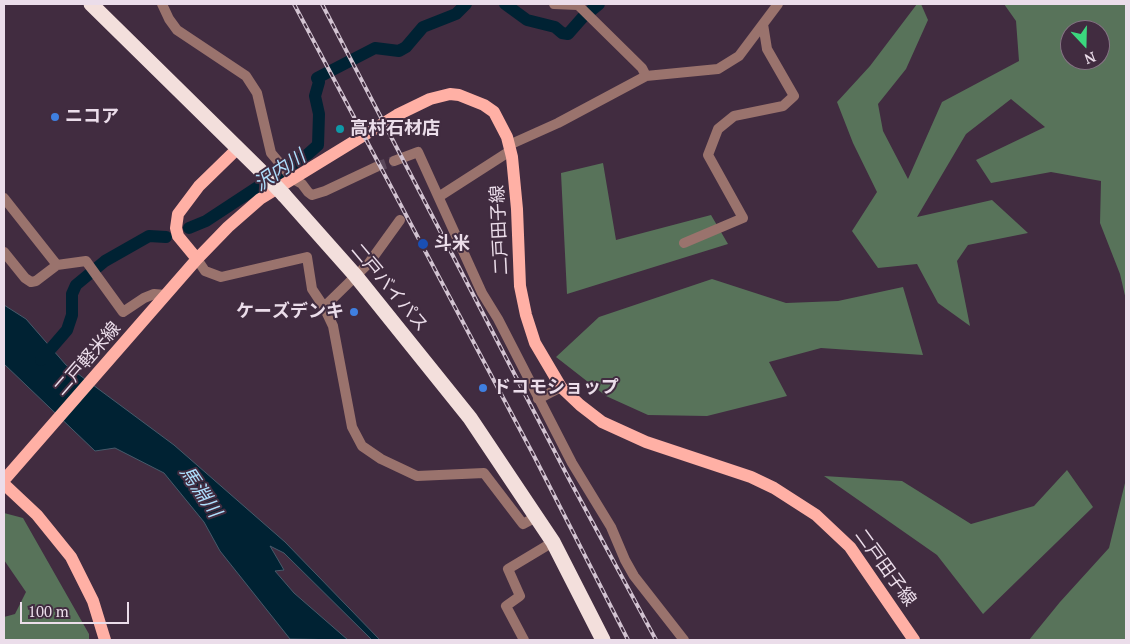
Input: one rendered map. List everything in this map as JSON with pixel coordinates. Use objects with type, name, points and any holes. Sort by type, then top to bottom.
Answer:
[{"type":"highway","name":"二戸バイパス","points":[[91,4],[266,176],[356,275],[470,418],[553,542],[603,640]]},
{"type":"main road","name":"二戸田子線","points":[[197,259],[228,227],[260,199],[397,115],[430,99],[450,94],[470,98],[494,112],[500,121],[510,148],[518,209],[520,286],[526,315],[535,343],[561,387],[602,422],[646,442],[751,477],[774,488],[816,516],[850,547],[914,640]]},
{"type":"main road","points":[[197,259],[178,236],[176,228],[178,214],[199,186],[238,148]]},
{"type":"main road","name":"二戸軽米線","points":[[4,480],[197,259]]},
{"type":"main road","points":[[4,484],[37,515],[71,557],[93,601],[105,640]]},
{"type":"street","points":[[162,4],[177,30],[246,76],[257,93],[271,153],[292,179],[302,184],[312,195],[376,167]]},
{"type":"street","points":[[554,4],[579,5],[642,68],[646,76]]},
{"type":"street","points":[[440,196],[510,148],[646,76],[718,69],[739,56],[778,4]]},
{"type":"street","points":[[684,243],[743,218],[708,155],[718,129],[734,116],[784,106],[794,96],[767,49],[764,24]]},
{"type":"street","points":[[394,160],[418,152],[433,187],[440,196],[478,284],[572,464],[606,519],[616,544],[634,576],[684,640]]},
{"type":"street","points":[[4,198],[57,265]]},
{"type":"street","points":[[324,306],[369,263],[400,220]]},
{"type":"street","points":[[4,252],[25,278],[31,282],[36,281],[57,265],[86,261],[123,312],[144,298],[154,294],[165,295]]},
{"type":"street","points":[[197,259],[206,271],[221,278],[307,257],[312,289],[324,306],[333,326],[342,363],[352,427],[362,446],[381,460],[417,476],[484,473],[523,524],[536,517]]},
{"type":"street","points":[[538,398],[561,387]]},
{"type":"street","points":[[524,640],[506,606],[520,596],[508,569],[553,542]]},
{"type":"green space","points":[[917,4],[921,4],[928,20],[906,69],[878,104],[883,131],[908,179],[942,102],[1019,61],[1016,21],[1004,4],[1126,4],[1126,300],[1120,274],[1100,223],[1101,181],[1051,172],[991,183],[976,160],[1045,127],[1011,99],[966,134],[917,217],[992,200],[1028,233],[968,245],[957,261],[970,326],[938,303],[917,264],[878,268],[852,231],[877,192],[853,143],[837,102],[870,66]]},
{"type":"green space","points":[[603,163],[616,240],[711,215],[728,244],[567,294],[561,173]]},
{"type":"green space","points":[[712,279],[786,303],[838,301],[903,287],[923,355],[821,348],[769,362],[787,396],[707,416],[648,415],[606,396],[556,357],[599,317]]},
{"type":"green space","points":[[1067,470],[1093,507],[983,614],[937,555],[824,476],[902,481],[971,524],[1034,506]]},
{"type":"green space","points":[[1126,479],[1126,640],[1029,640],[1060,602],[1109,548]]},
{"type":"green space","points":[[4,513],[23,518],[89,634],[89,640],[4,640],[4,617],[15,614],[26,592],[4,560]]},
{"type":"water","name":"馬淵川","points":[[4,305],[26,319],[66,365],[174,445],[285,542],[380,640],[372,640],[284,553],[270,546],[284,570],[275,571],[294,593],[348,640],[290,639],[220,551],[204,522],[164,473],[115,448],[95,451],[4,364]]},
{"type":"waterway","name":"沢内川","points":[[189,228],[206,221],[308,154],[318,145],[319,114],[315,96],[319,82],[317,78],[375,48],[399,51],[406,47],[423,27],[456,14],[466,4]]},
{"type":"waterway","name":"沢内川","points":[[505,4],[527,20],[555,27],[562,33],[568,34],[583,17],[599,4]]},
{"type":"waterway","name":"沢内川","points":[[41,360],[67,330],[72,315],[72,294],[76,285],[105,261],[149,236],[166,237]]},
{"type":"tunnel","points":[[376,167],[394,161]]},
{"type":"railway","points":[[294,4],[534,456],[628,640]]},
{"type":"railway","points":[[322,4],[568,477],[656,640]]},
{"type":"place","name":"ニコア","points":[[55,117]]},
{"type":"place","name":"高村石材店","points":[[340,129]]},
{"type":"place","name":"斗米","points":[[423,244]]},
{"type":"place","name":"ケーズデンキ","points":[[354,312]]},
{"type":"place","name":"ドコモショップ","points":[[483,388]]}]
